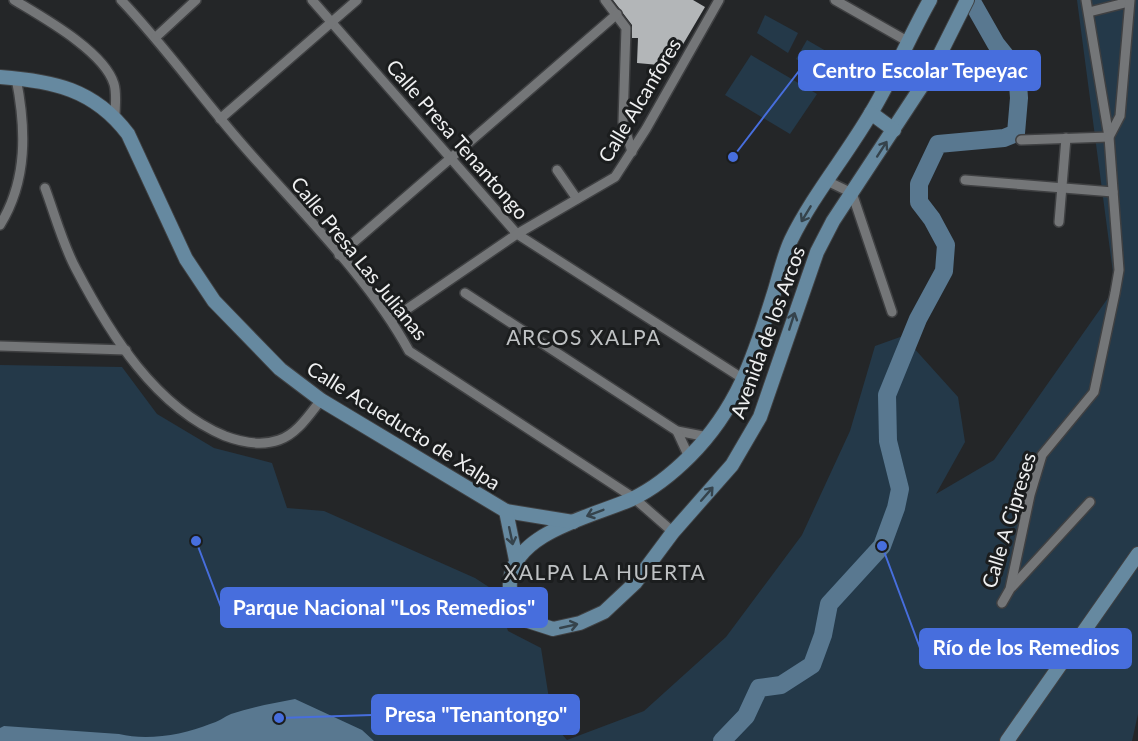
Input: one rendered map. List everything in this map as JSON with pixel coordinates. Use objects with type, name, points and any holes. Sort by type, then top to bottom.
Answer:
[{"type":"main road","name":"Avenida de los Arcos","points":[[930,0],[871,113],[790,242],[745,381],[708,437],[664,479],[634,498],[573,522],[537,540],[516,560],[510,584],[510,595],[516,612],[522,619],[541,626],[566,627],[604,612],[635,583],[673,532],[732,465],[760,417],[816,252],[931,72],[965,3]]},
{"type":"main road","name":"Calle Acueducto de Xalpa","points":[[0,77],[38,79],[63,85],[90,99],[115,117],[128,134],[186,259],[214,301],[280,369],[321,400],[506,511],[573,522]]},
{"type":"main road","points":[[871,113],[894,130]]},
{"type":"main road","name":"Calle Acueducto de Xalpa","points":[[506,511],[516,560]]},
{"type":"main road","points":[[1007,741],[1138,554]]},
{"type":"street","points":[[14,0],[74,37],[109,74],[116,92],[115,117]]},
{"type":"street","name":"Calle Presa Las Julianas","points":[[121,0],[156,37],[220,119],[339,255],[391,320],[409,351],[634,498],[673,532]]},
{"type":"street","points":[[156,37],[196,0]]},
{"type":"street","name":"Calle Presa Tenantongo","points":[[312,0],[517,234],[745,381]]},
{"type":"street","points":[[220,119],[357,0]]},
{"type":"street","points":[[605,0],[626,28],[623,122],[632,152]]},
{"type":"street","name":"Calle Alcanfores","points":[[391,320],[517,234],[615,177],[632,152],[719,0]]},
{"type":"street","points":[[835,0],[907,41]]},
{"type":"street","points":[[1021,140],[1109,137],[1086,0]]},
{"type":"street","points":[[1089,12],[1130,1]]},
{"type":"street","name":"Calle A Cipreses","points":[[1002,603],[1010,589],[1030,495],[1042,455],[1094,392],[1119,270],[1109,137],[1120,117],[1130,1]]},
{"type":"street","points":[[339,255],[617,14]]},
{"type":"street","points":[[0,225],[16,193],[23,159],[23,114],[16,78]]},
{"type":"street","points":[[1059,222],[1066,138]]},
{"type":"street","points":[[557,170],[577,199]]},
{"type":"street","points":[[965,180],[1113,192]]},
{"type":"street","points":[[827,181],[852,193],[892,312]]},
{"type":"street","points":[[45,189],[75,268],[126,350],[160,393],[186,415],[237,440],[258,443],[278,441],[296,430],[321,400]]},
{"type":"street","points":[[465,293],[677,431],[708,437]]},
{"type":"street","points":[[0,346],[126,350]]},
{"type":"street","points":[[677,431],[689,457]]},
{"type":"street","points":[[1010,589],[1090,502]]},
{"type":"shaded area","points":[[1077,0],[1138,0],[1138,714],[1132,741],[0,741],[0,365],[122,367],[157,414],[214,448],[272,463],[287,508],[324,511],[475,578],[495,591],[508,631],[541,648],[553,724],[567,740],[644,711],[726,637],[802,535],[850,431],[875,346],[903,336],[958,397],[965,442],[936,494],[994,460],[1115,288]]},
{"type":"shaded area","points":[[765,15],[798,33],[788,53],[757,33]]},
{"type":"shaded area","points":[[807,40],[845,62],[834,81],[796,59]]},
{"type":"shaded area","points":[[751,55],[817,94],[790,134],[725,95]]},
{"type":"shaded area","points":[[295,699],[362,730],[374,741],[0,741],[0,728],[4,726],[141,737],[165,736],[199,728],[231,714]]},
{"type":"building","points":[[613,0],[693,0],[705,7],[682,46],[672,45],[670,66],[637,63],[638,38],[632,38],[632,25]]},
{"type":"waterway","points":[[722,741],[746,716],[759,688],[781,685],[812,665],[823,635],[829,604],[882,546],[896,508],[900,489],[888,441],[887,395],[918,319],[944,271],[946,245],[932,219],[919,202],[919,184],[938,144],[1004,138],[1016,133],[1019,98],[1017,70],[996,44],[971,0]]},
{"type":"place","name":"Centro Escolar Tepeyac","points":[[733,157]]},
{"type":"place","name":"Parque Nacional \"Los Remedios\"","points":[[196,541]]},
{"type":"place","name":"Río de los Remedios","points":[[882,546]]},
{"type":"place","name":"Presa \"Tenantongo\"","points":[[279,718]]},
{"type":"district","name":"ARCOS XALPA","points":[[584,336]]},
{"type":"district","name":"XALPA LA HUERTA","points":[[605,571]]}]
